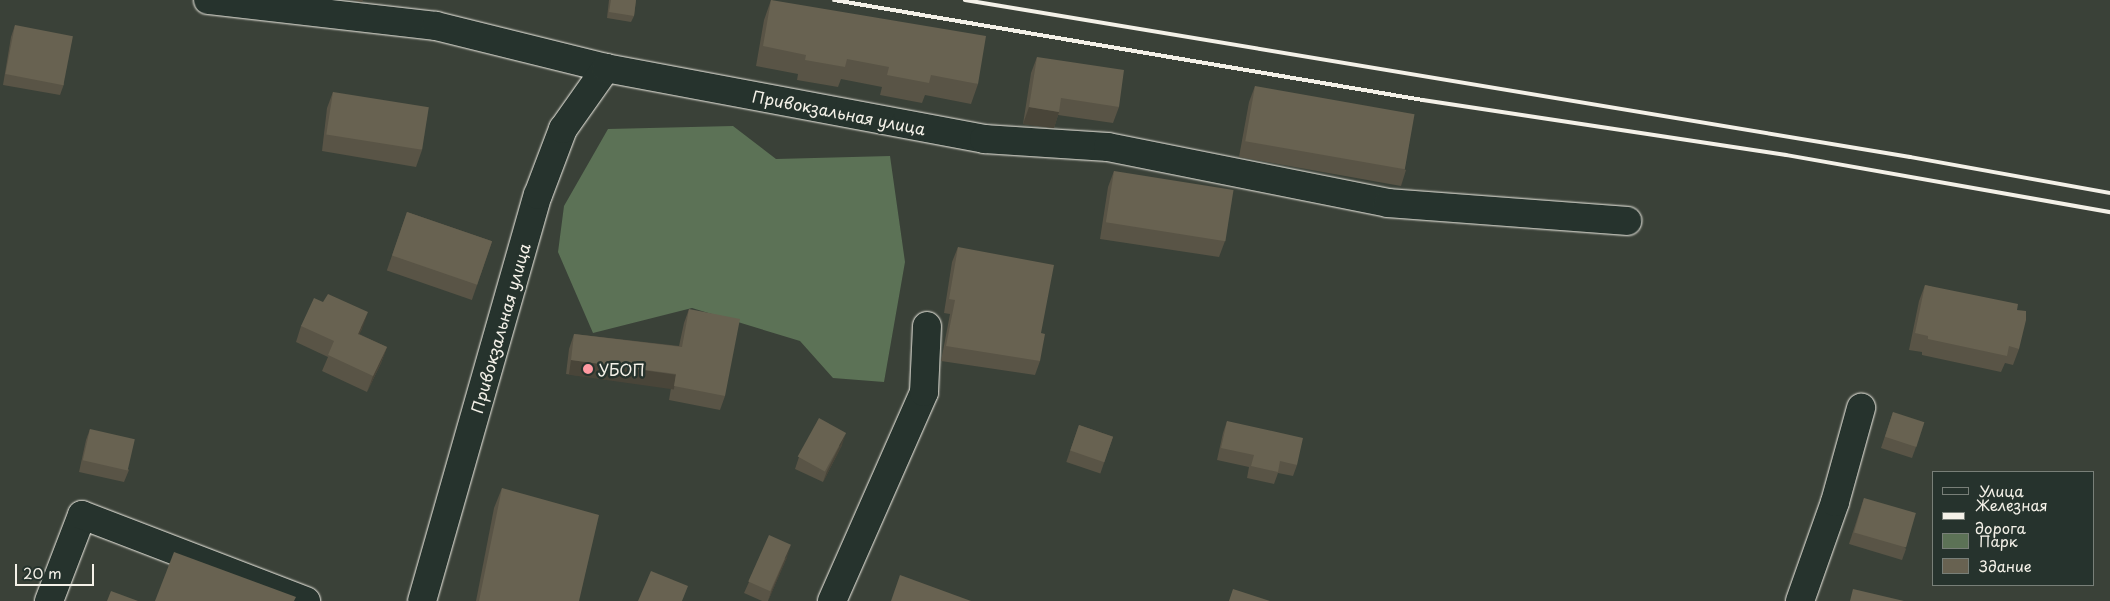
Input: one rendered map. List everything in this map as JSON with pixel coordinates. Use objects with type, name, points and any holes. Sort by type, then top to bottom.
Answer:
[{"type":"street","name":"Привокзальная улица","points":[[208,0],[436,26],[606,68],[984,139],[1108,147],[1388,203],[1627,220]]},
{"type":"street","name":"Привокзальная улица","points":[[422,601],[538,195],[563,130],[606,68]]},
{"type":"street","points":[[832,601],[924,392],[927,326]]},
{"type":"street","points":[[1800,601],[1835,502],[1861,408]]},
{"type":"street","points":[[49,601],[82,515],[306,601]]},
{"type":"green space","points":[[733,126],[776,159],[890,156],[905,262],[884,382],[833,378],[800,341],[692,308],[593,333],[558,252],[564,206],[608,129]]},
{"type":"building","points":[[611,0],[636,0],[634,16],[609,12]]},
{"type":"building","points":[[771,0],[986,36],[978,84],[931,75],[929,83],[887,75],[889,67],[847,59],[845,67],[805,60],[806,55],[763,46]]},
{"type":"building","points":[[15,25],[73,36],[63,85],[5,74]]},
{"type":"building","points":[[1037,57],[1124,70],[1119,107],[1061,98],[1059,112],[1029,107]]},
{"type":"building","points":[[1255,86],[1415,114],[1405,169],[1245,141]]},
{"type":"building","points":[[333,92],[429,107],[422,150],[326,134]]},
{"type":"building","points":[[1114,171],[1234,190],[1225,241],[1106,222]]},
{"type":"building","points":[[407,212],[492,241],[477,285],[392,255]]},
{"type":"building","points":[[958,247],[1054,265],[1041,333],[1045,334],[1040,361],[946,346],[955,300],[949,299]]},
{"type":"building","points":[[1925,285],[2018,304],[2017,310],[2026,311],[2026,320],[2019,349],[2009,346],[2007,356],[1928,339],[1928,336],[1915,333]]},
{"type":"building","points":[[328,294],[368,312],[358,334],[387,347],[373,376],[328,355],[334,341],[301,326],[314,298],[323,302]]},
{"type":"building","points":[[689,309],[740,319],[725,396],[674,386],[676,374],[571,360],[574,334],[682,347]]},
{"type":"building","points":[[1893,412],[1924,422],[1916,447],[1885,437]]},
{"type":"building","points":[[819,418],[846,433],[825,472],[798,456]]},
{"type":"building","points":[[1227,421],[1303,438],[1297,465],[1280,461],[1278,472],[1251,466],[1254,455],[1221,448]]},
{"type":"building","points":[[1079,425],[1113,437],[1104,462],[1070,451]]},
{"type":"building","points":[[90,429],[135,439],[128,471],[83,460]]},
{"type":"building","points":[[502,488],[599,515],[579,601],[479,601]]},
{"type":"building","points":[[1864,498],[1916,513],[1906,547],[1854,533]]},
{"type":"building","points":[[769,535],[791,545],[770,591],[748,582]]},
{"type":"building","points":[[174,552],[296,597],[294,601],[155,601]]},
{"type":"building","points":[[651,571],[688,586],[682,601],[638,601]]},
{"type":"building","points":[[900,575],[971,601],[891,601]]},
{"type":"building","points":[[1233,589],[1270,601],[1229,601]]},
{"type":"building","points":[[1853,589],[1904,601],[1850,601]]},
{"type":"building","points":[[111,591],[138,601],[107,601]]},
{"type":"railway","points":[[834,0],[1423,100],[1786,155],[2110,212]]},
{"type":"railway","points":[[965,0],[1910,157],[2110,193]]},
{"type":"place","name":"УБОП","points":[[588,369]]}]
